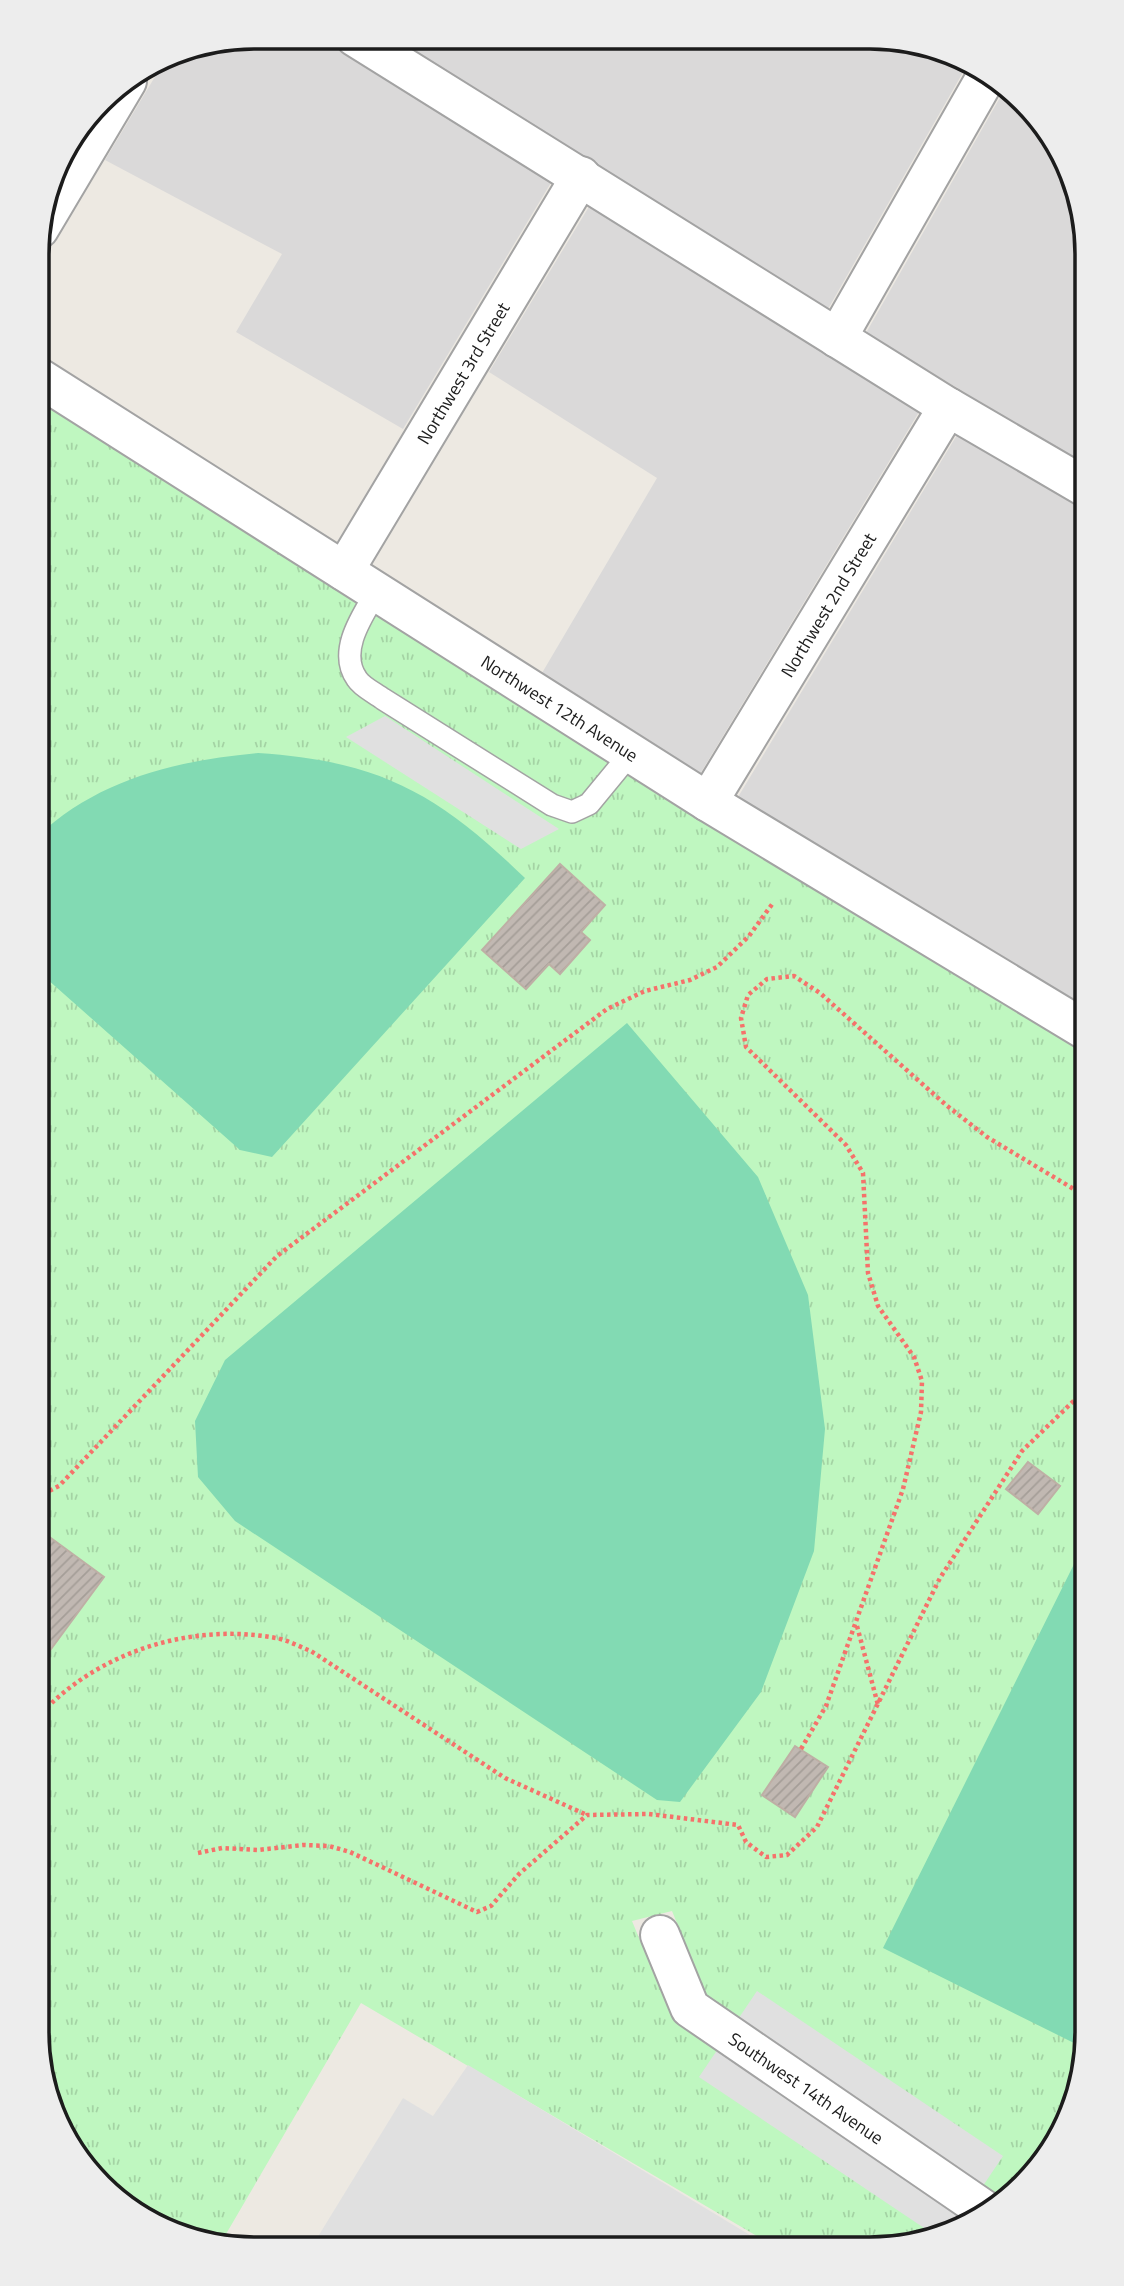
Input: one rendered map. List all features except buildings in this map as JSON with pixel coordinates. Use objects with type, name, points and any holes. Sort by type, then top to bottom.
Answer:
[{"type":"street","points":[[375,49],[948,407],[1075,481]]},
{"type":"street","points":[[837,338],[983,83]]},
{"type":"street","points":[[58,196],[112,107]]},
{"type":"street","name":"Northwest 3rd Street","points":[[344,570],[581,176]]},
{"type":"street","name":"Northwest 12th Avenue","points":[[49,384],[708,802],[1075,1024]]},
{"type":"street","name":"Northwest 2nd Street","points":[[708,802],[948,407]]},
{"type":"street","name":"Southwest 14th Avenue","points":[[660,1935],[690,2008],[978,2206]]},
{"type":"lane","points":[[377,592],[353,638],[350,662],[357,680],[394,706],[552,805],[572,812],[589,804],[631,752]]},
{"type":"path","points":[[49,1491],[59,1486],[277,1256],[607,1009],[645,990],[690,979],[717,967],[749,936],[773,903]]},
{"type":"path","points":[[801,1749],[826,1706],[903,1489],[921,1412],[922,1381],[914,1357],[878,1306],[868,1273],[863,1173],[846,1145],[746,1047],[741,1018],[748,995],[767,979],[794,976],[820,993],[946,1105],[987,1137],[1075,1190]]},
{"type":"path","points":[[49,1705],[60,1693],[112,1659],[197,1634],[277,1638],[311,1651],[505,1778],[587,1815],[649,1814],[738,1825],[746,1842],[766,1857],[787,1855],[817,1827],[940,1578],[1022,1451],[1075,1400]]},
{"type":"path","points":[[856,1623],[878,1706]]},
{"type":"path","points":[[198,1853],[222,1848],[329,1846],[350,1852],[477,1912],[491,1906],[519,1874],[587,1815]]},
{"type":"shaded area","points":[[337,49],[552,181],[403,429],[236,332],[282,254],[105,160],[157,74],[188,60],[227,51]]},
{"type":"shaded area","points":[[410,49],[870,49],[910,53],[963,71],[828,309]]},
{"type":"shaded area","points":[[1001,97],[1024,119],[1040,140],[1054,163],[1068,201],[1075,254],[1075,459],[866,333]]},
{"type":"shaded area","points":[[590,205],[919,412],[700,774],[542,673],[657,478],[489,372]]},
{"type":"shaded area","points":[[957,435],[1075,504],[1075,1001],[738,797]]},
{"type":"shaded area","points":[[385,716],[559,829],[521,849],[346,737]]},
{"type":"shaded area","points":[[757,1991],[1003,2156],[964,2213],[925,2229],[699,2077]]},
{"type":"shaded area","points":[[468,2065],[753,2237],[318,2237],[403,2098],[433,2116]]},
{"type":"green space","points":[[49,407],[679,807],[1075,1047],[1075,2045],[1068,2085],[1059,2110],[1033,2157],[996,2194],[707,1997],[672,1911],[632,1921],[670,2013],[678,2024],[959,2216],[936,2226],[897,2235],[759,2237],[361,2003],[226,2235],[176,2221],[129,2195],[100,2167],[84,2146],[70,2123],[60,2098],[53,2072],[49,2032]]},
{"type":"green space","points":[[258,753],[301,757],[374,774],[435,804],[464,824],[525,878],[272,1157],[240,1150],[49,981],[49,826],[61,816],[113,787],[169,767]]},
{"type":"green space","points":[[627,1023],[758,1177],[808,1295],[825,1429],[814,1551],[761,1692],[680,1802],[657,1800],[235,1521],[198,1477],[195,1421],[225,1360]]},
{"type":"green space","points":[[1075,1562],[1075,2044],[883,1948]]}]
